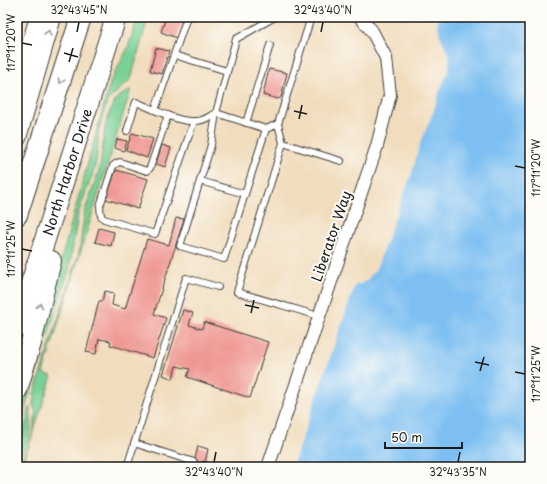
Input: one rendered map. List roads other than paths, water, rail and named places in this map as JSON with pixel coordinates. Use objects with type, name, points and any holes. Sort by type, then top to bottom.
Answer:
[{"type":"main road","points":[[17,91],[39,17]]},
{"type":"main road","points":[[17,138],[52,17]]},
{"type":"main road","points":[[17,215],[81,17]]},
{"type":"main road","name":"North Harbor Drive","points":[[17,327],[116,17]]},
{"type":"main road","points":[[17,390],[31,344],[60,226],[58,207],[56,204]]},
{"type":"street","name":"Liberator Way","points":[[268,467],[377,146],[390,95],[386,58],[372,31],[360,17]]},
{"type":"lane","points":[[155,110],[187,17]]},
{"type":"lane","points":[[266,129],[224,259],[180,246],[211,145],[216,113],[236,39],[275,17]]},
{"type":"lane","points":[[311,17],[278,124],[283,143],[237,292],[319,316]]},
{"type":"lane","points":[[246,122],[270,45]]},
{"type":"lane","points":[[174,55],[227,71]]},
{"type":"lane","points":[[127,131],[136,102],[175,118],[194,121],[201,121],[216,113],[266,129],[278,124]]},
{"type":"lane","points":[[168,115],[150,168],[147,171],[120,162],[113,166],[100,206],[101,216],[104,219],[155,234],[194,121]]},
{"type":"lane","points":[[283,143],[341,161]]},
{"type":"lane","points":[[200,181],[245,194]]},
{"type":"lane","points":[[129,466],[134,444],[186,278],[218,287]]},
{"type":"lane","points":[[134,444],[194,462]]},
{"type":"water","points":[[412,17],[530,17],[530,467],[290,467],[424,65]]}]
